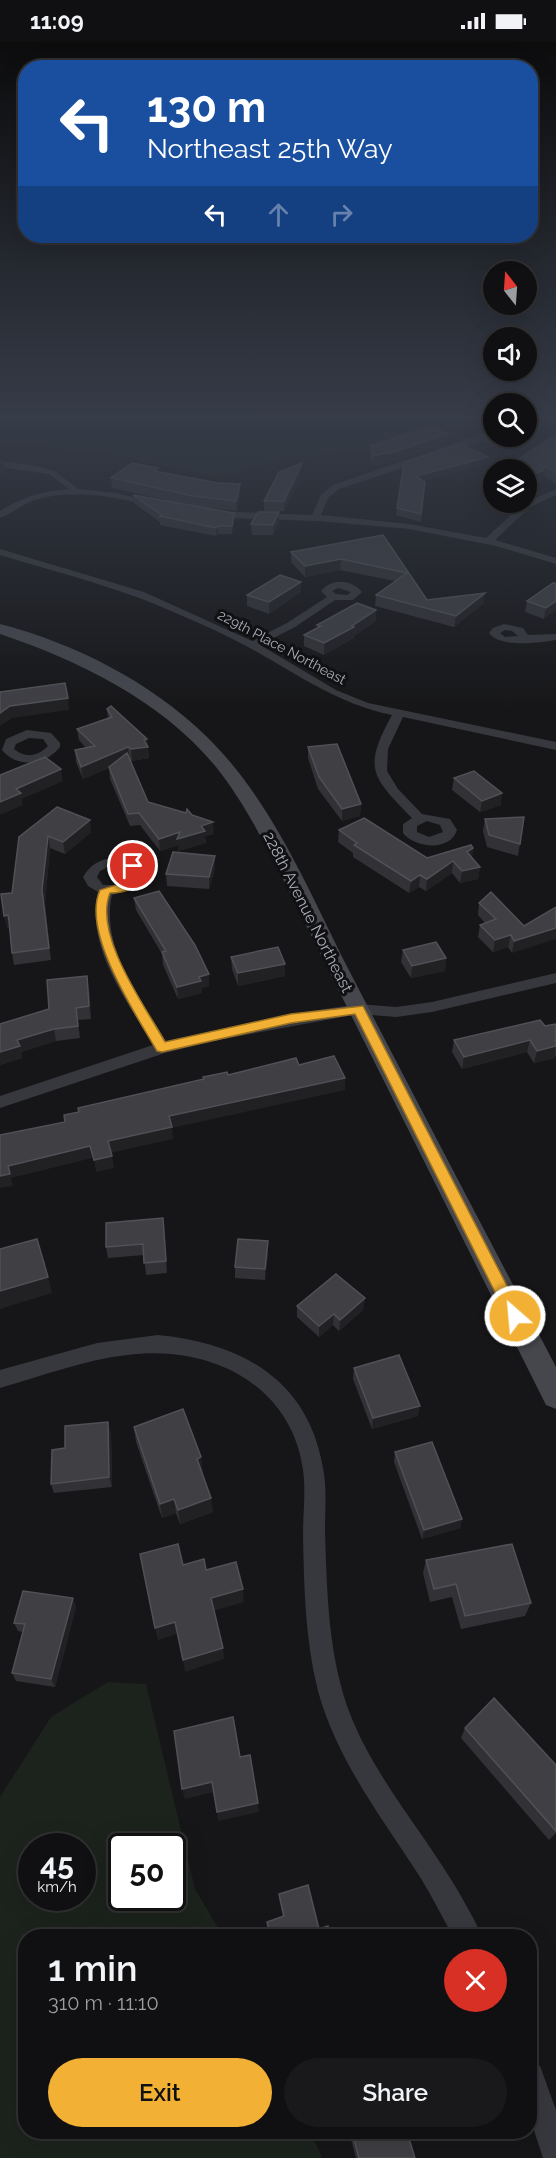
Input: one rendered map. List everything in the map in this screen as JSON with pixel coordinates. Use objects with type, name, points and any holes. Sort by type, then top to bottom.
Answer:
[{"type":"main road","name":"228th Avenue Northeast","points":[[0,629],[83,662],[130,686],[196,736],[220,761],[243,791],[267,832],[359,1009],[556,1396]]},
{"type":"street","points":[[212,513],[316,518],[416,527],[489,541],[556,561]]},
{"type":"street","points":[[316,518],[318,513]]},
{"type":"street","points":[[489,541],[519,513]]},
{"type":"street","name":"229th Place Northeast","points":[[0,552],[140,594],[252,645],[332,692],[365,706],[399,715],[556,746]]},
{"type":"street","points":[[252,645],[291,625],[333,597]]},
{"type":"street","points":[[522,638],[556,637]]},
{"type":"street","points":[[399,715],[382,742],[378,754],[379,770],[385,782],[419,818]]},
{"type":"street","points":[[0,765],[16,757]]},
{"type":"street","points":[[106,890],[101,915],[111,954],[162,1048]]},
{"type":"street","points":[[0,1102],[162,1048],[291,1019],[359,1009],[396,1012],[432,1007],[556,978]]},
{"type":"street","points":[[0,1379],[118,1347],[159,1343],[194,1346],[229,1358],[260,1377],[286,1400],[302,1425],[313,1464],[316,1603],[324,1667],[342,1726],[381,1800],[431,1871],[464,1929]]},
{"type":"street","points":[[537,2097],[556,2153]]},
{"type":"shaded area","points":[[108,1682],[146,1684],[182,1833],[108,1833],[108,1911],[186,1911],[186,1851],[195,1889],[219,1929],[18,1929],[18,2139],[314,2139],[322,2158],[0,2158],[0,1797],[51,1717]]},
{"type":"building","points":[[159,513],[234,513],[232,526],[216,528],[160,516],[162,515]]},
{"type":"building","points":[[258,513],[279,513],[273,525],[251,524]]},
{"type":"building","points":[[383,535],[427,600],[485,593],[456,616],[376,595],[407,573],[341,559],[305,566],[291,552]]},
{"type":"building","points":[[280,575],[301,582],[269,602],[247,595]]},
{"type":"building","points":[[556,583],[556,601],[546,608],[527,601]]},
{"type":"building","points":[[357,603],[376,610],[352,626],[354,627],[324,643],[304,635],[321,626],[317,625]]},
{"type":"building","points":[[65,683],[68,698],[10,706],[0,713],[0,692]]},
{"type":"building","points":[[111,706],[147,739],[144,740],[148,747],[131,749],[128,747],[81,767],[75,750],[95,746],[77,729],[112,717],[107,709]]},
{"type":"building","points":[[337,744],[361,804],[342,809],[319,777],[308,747]]},
{"type":"building","points":[[127,753],[148,802],[186,813],[187,809],[192,815],[213,822],[201,826],[205,831],[177,839],[180,832],[159,839],[139,813],[128,814],[109,767]]},
{"type":"building","points":[[45,757],[61,769],[16,789],[21,793],[0,802],[0,775]]},
{"type":"building","points":[[474,771],[502,793],[482,801],[454,778]]},
{"type":"building","points":[[57,807],[90,820],[63,842],[48,836],[42,890],[49,948],[12,953],[8,915],[4,916],[1,894],[12,893],[19,837]]},
{"type":"building","points":[[524,817],[520,844],[489,835],[485,819]]},
{"type":"building","points":[[364,818],[427,858],[471,845],[473,848],[467,852],[480,867],[462,871],[453,861],[427,879],[420,875],[411,881],[354,845],[357,843],[339,830]]},
{"type":"building","points":[[173,852],[215,856],[209,877],[166,874]]},
{"type":"building","points":[[159,891],[195,945],[209,974],[199,977],[201,981],[177,987],[162,952],[166,951],[134,898]]},
{"type":"building","points":[[491,892],[524,926],[556,907],[556,928],[514,941],[511,935],[495,940],[480,925],[496,919],[479,903]]},
{"type":"building","points":[[436,942],[446,958],[412,966],[403,950]]},
{"type":"building","points":[[278,947],[285,964],[238,973],[231,957]]},
{"type":"building","points":[[87,976],[89,1006],[76,1008],[78,1026],[54,1029],[17,1040],[20,1046],[0,1052],[0,1024],[49,1009],[47,980]]},
{"type":"building","points":[[540,1020],[545,1026],[556,1024],[556,1046],[537,1051],[530,1040],[464,1057],[454,1040]]},
{"type":"building","points":[[334,1056],[345,1078],[169,1116],[172,1127],[108,1141],[112,1156],[94,1160],[90,1146],[8,1166],[10,1174],[0,1176],[0,1135],[65,1122],[64,1115],[79,1112],[78,1108],[204,1079],[203,1077],[227,1072],[228,1075],[296,1058],[299,1065]]},
{"type":"building","points":[[163,1218],[166,1261],[144,1263],[143,1244],[106,1247],[106,1223]]},
{"type":"building","points":[[37,1239],[48,1277],[0,1291],[0,1249]]},
{"type":"building","points":[[238,1239],[268,1241],[265,1269],[235,1267]]},
{"type":"building","points":[[336,1274],[365,1298],[340,1320],[334,1314],[319,1326],[297,1306]]},
{"type":"building","points":[[399,1355],[420,1406],[373,1418],[354,1368]]},
{"type":"building","points":[[183,1409],[201,1457],[197,1459],[211,1498],[178,1510],[174,1499],[160,1504],[134,1427]]},
{"type":"building","points":[[108,1422],[109,1477],[51,1484],[52,1450],[65,1448],[65,1426]]},
{"type":"building","points":[[432,1442],[462,1519],[424,1530],[395,1452]]},
{"type":"building","points":[[178,1544],[183,1565],[204,1559],[206,1570],[236,1562],[243,1589],[211,1598],[223,1648],[183,1660],[175,1622],[155,1628],[140,1554]]},
{"type":"building","points":[[512,1544],[531,1603],[465,1616],[456,1584],[434,1589],[426,1560]]},
{"type":"building","points":[[23,1591],[73,1598],[51,1679],[12,1673],[25,1624],[14,1623]]},
{"type":"building","points":[[494,1698],[556,1765],[556,1831],[465,1728]]},
{"type":"building","points":[[233,1717],[240,1757],[250,1755],[258,1803],[217,1812],[212,1782],[182,1789],[174,1731]]},
{"type":"building","points":[[308,1885],[319,1929],[268,1929],[267,1922],[284,1916],[279,1894]]},
{"type":"building","points":[[354,2139],[409,2139],[415,2158],[359,2158]]},
{"type":"route","points":[[133,866],[137,870],[137,879],[128,887],[106,890],[103,897],[101,915],[104,935],[111,954],[162,1048],[291,1019],[359,1009],[515,1316]]}]
